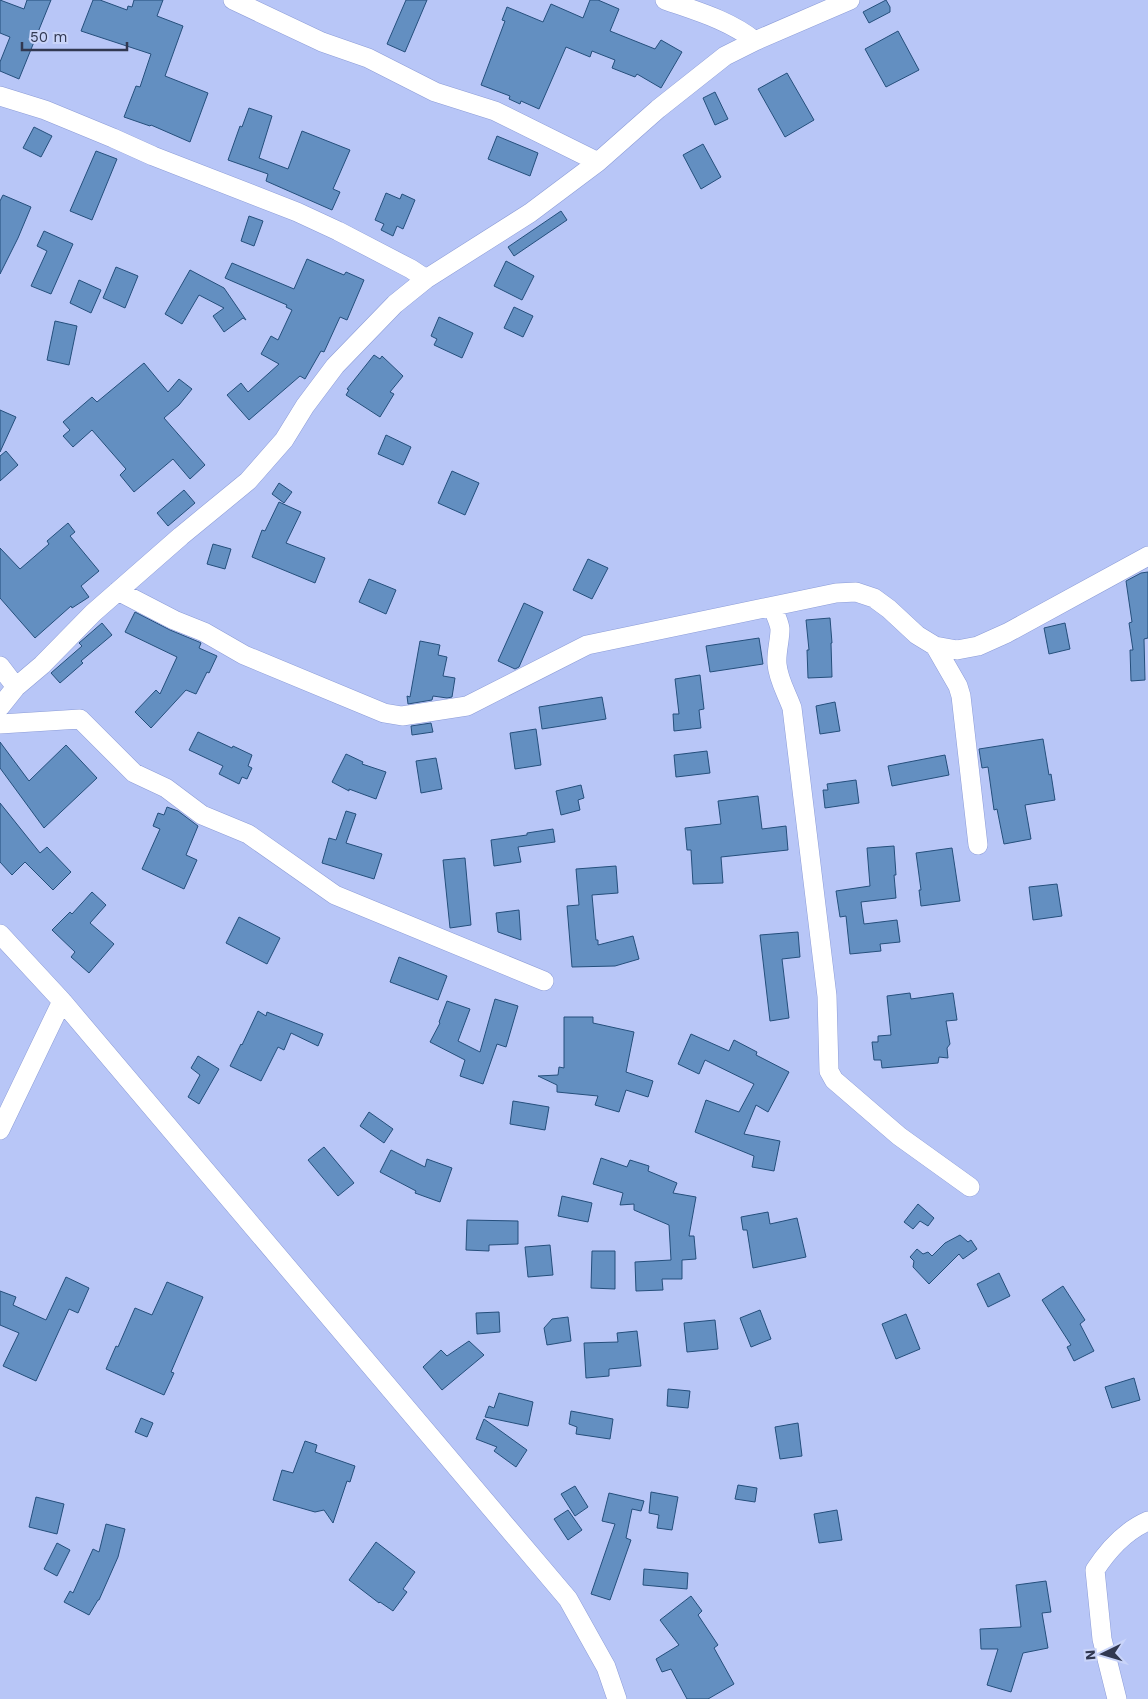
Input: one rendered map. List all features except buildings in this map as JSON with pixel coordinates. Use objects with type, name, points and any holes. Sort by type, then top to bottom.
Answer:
[{"type":"street","points":[[233,0],[322,42],[368,58],[435,92],[495,111],[598,162]]},
{"type":"street","points":[[665,0],[722,21],[741,30],[755,41]]},
{"type":"street","points":[[0,706],[93,613],[181,536],[248,481],[284,440],[305,406],[336,366],[395,304],[426,279],[530,213],[598,162],[658,109],[725,56],[850,0]]},
{"type":"street","points":[[0,96],[45,110],[153,156],[297,212],[338,230],[426,279]]},
{"type":"street","points":[[118,591],[174,620],[204,632],[244,655],[384,713],[402,716],[468,706],[587,645],[836,593],[856,592],[874,598],[917,635],[935,646],[957,650],[978,646],[1007,633],[1148,556]]},
{"type":"street","points":[[772,607],[780,629],[776,653],[777,666],[792,708],[826,996],[829,1071],[834,1080],[899,1136],[970,1187]]},
{"type":"street","points":[[935,646],[958,686],[961,696],[978,845]]},
{"type":"street","points":[[0,666],[16,688]]},
{"type":"street","points":[[0,724],[80,719],[134,773],[166,788],[202,815],[248,834],[335,895],[544,981]]},
{"type":"street","points":[[0,934],[62,1001],[568,1599],[606,1667],[617,1699]]},
{"type":"street","points":[[0,1130],[62,1001]]},
{"type":"street","points":[[1118,1699],[1102,1639],[1095,1570],[1120,1539],[1148,1522]]}]
